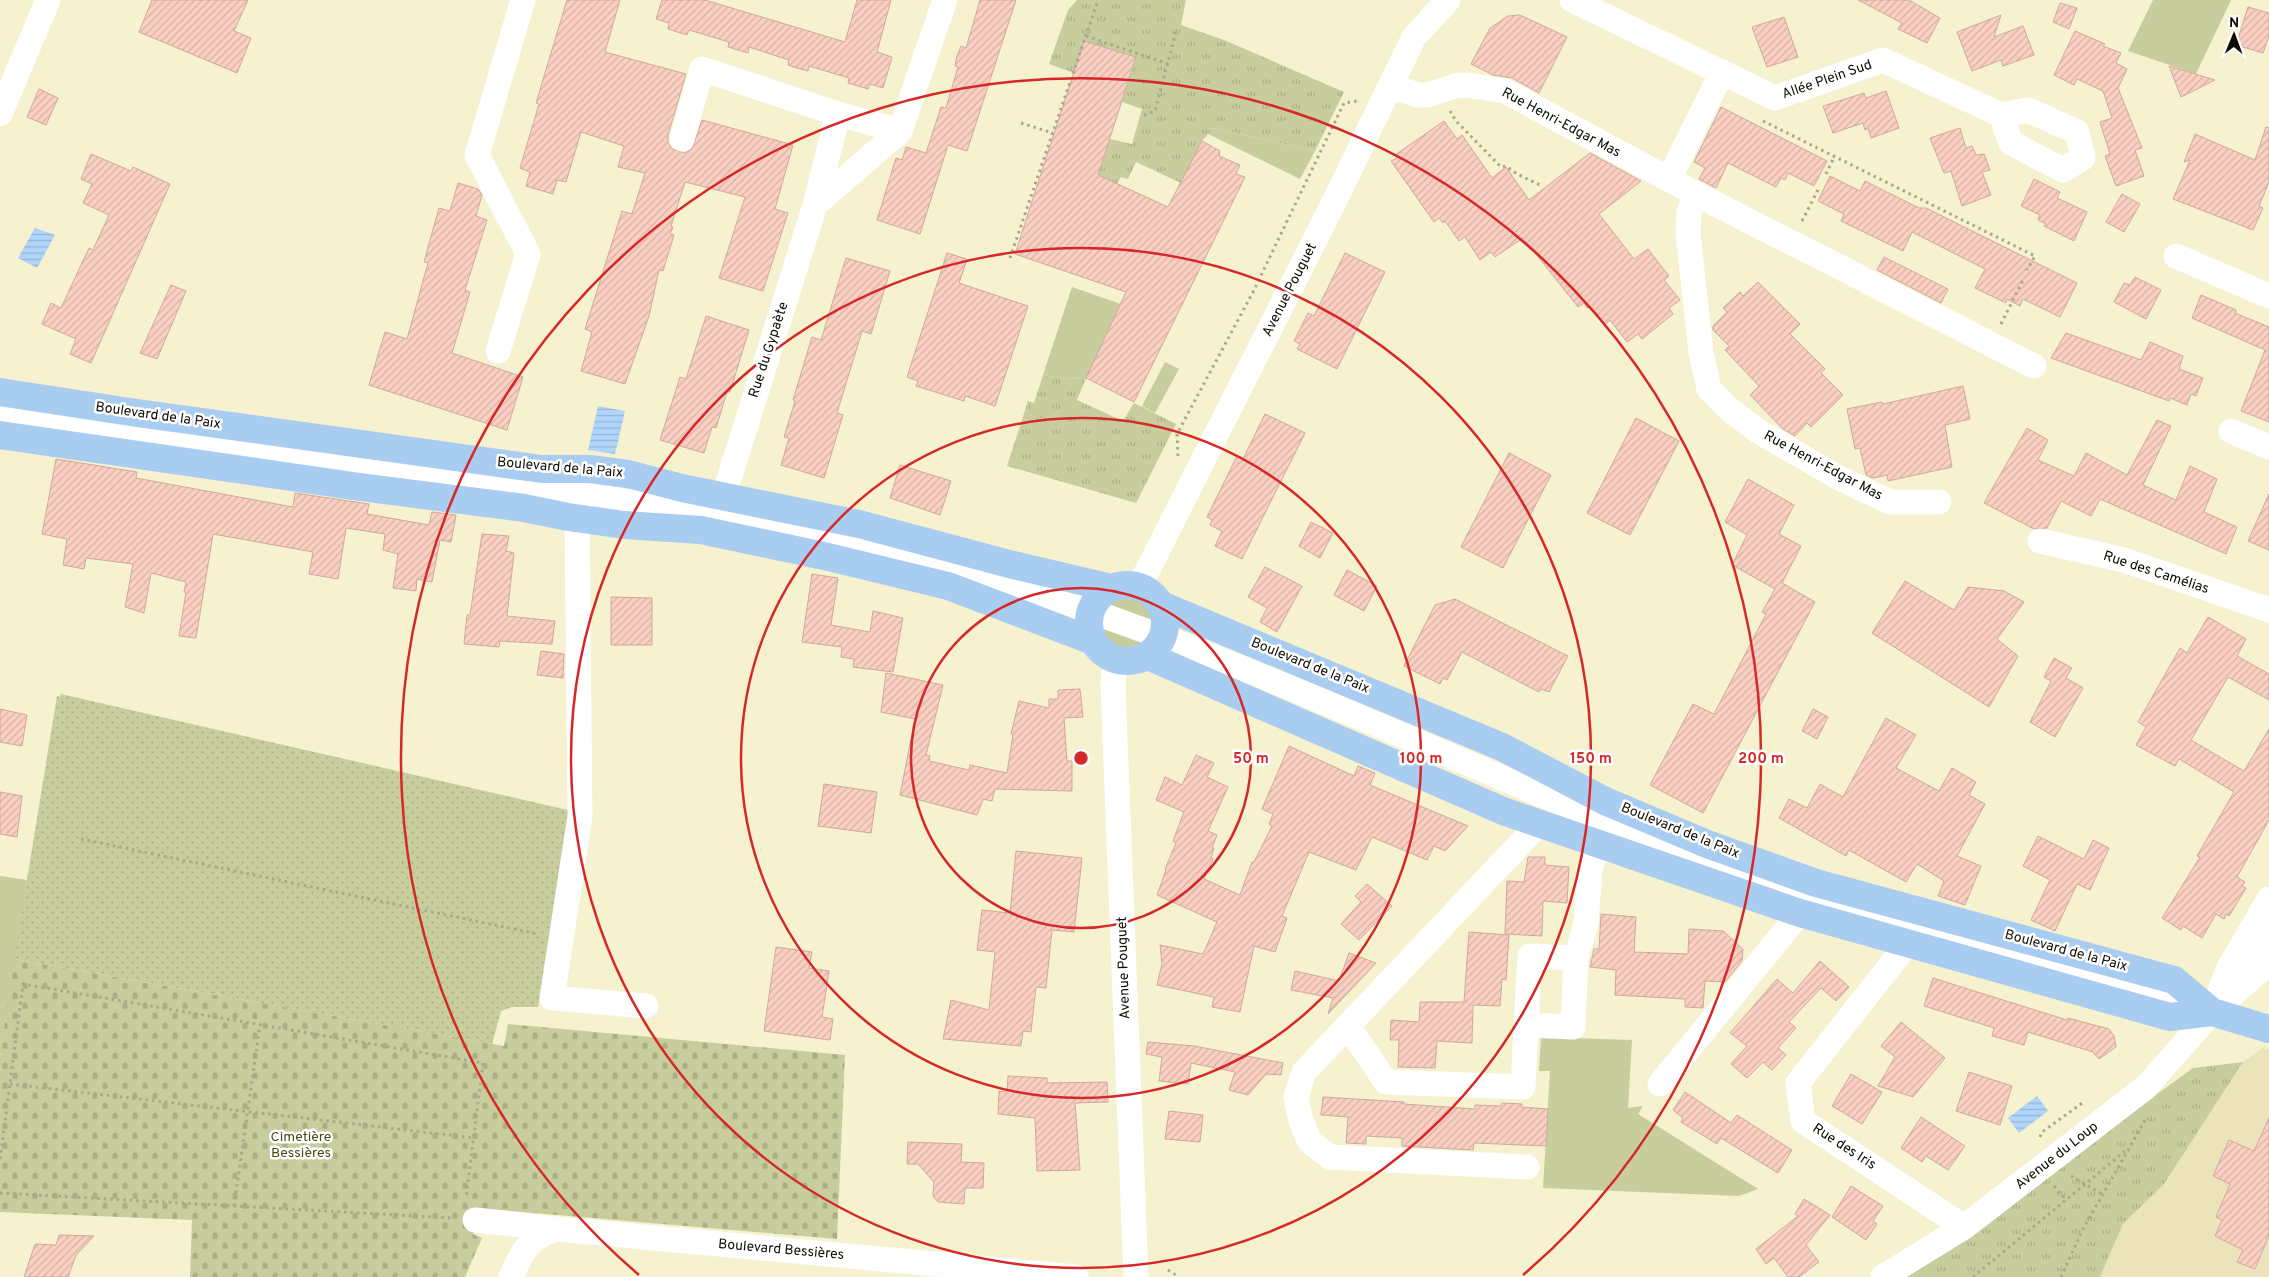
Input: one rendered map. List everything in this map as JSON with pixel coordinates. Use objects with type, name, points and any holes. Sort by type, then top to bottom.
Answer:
[{"type":"main road","name":"Boulevard de la Paix","points":[[0,392],[137,414],[542,469],[590,469],[628,474],[682,488],[724,495],[859,524],[1013,565],[1111,588],[1130,585],[1139,587],[1148,591],[1161,605],[1477,736],[1605,801],[1707,844],[1816,883],[2174,980],[2212,1012]]},
{"type":"main road","points":[[0,435],[524,508],[577,519],[624,525],[700,530],[948,586],[1093,641]]},
{"type":"main road","points":[[1111,588],[1102,594],[1091,611],[1089,627],[1093,641],[1102,652],[1115,660],[1132,661],[1156,646],[1165,620],[1161,605]]},
{"type":"main road","name":"Boulevard de la Paix","points":[[1156,646],[1503,812],[1599,844],[1811,907],[1908,943],[2170,1017],[2212,1012],[2269,1029]]},
{"type":"street","points":[[0,114],[48,0]]},
{"type":"street","points":[[498,351],[528,254],[477,155],[523,0]]},
{"type":"street","points":[[815,205],[900,131],[945,0]]},
{"type":"street","name":"Avenue Pouguet","points":[[1139,587],[1414,37],[1448,0]]},
{"type":"street","name":"Allée Plein Sud","points":[[1572,0],[1775,98],[1883,60],[2002,115]]},
{"type":"street","points":[[682,139],[702,69],[838,114],[900,131]]},
{"type":"street","points":[[1669,179],[1722,72]]},
{"type":"street","name":"Rue Henri-Edgar Mas","points":[[1387,92],[1428,95],[1455,86],[1466,85],[1505,92],[1696,194],[2034,366]]},
{"type":"street","name":"Rue du Gypaète","points":[[724,495],[815,205],[838,114]]},
{"type":"street","name":"Rue Henri-Edgar Mas","points":[[1696,194],[1689,212],[1688,233],[1701,352],[1709,389],[1730,410],[1758,431],[1848,482],[1890,502],[1939,502]]},
{"type":"street","points":[[2176,256],[2269,296]]},
{"type":"street","points":[[0,413],[606,497],[722,516],[940,565],[1091,611],[1156,646],[1703,861],[1811,907],[2212,1012],[2255,960],[2269,936]]},
{"type":"street","points":[[2231,432],[2269,447]]},
{"type":"street","points":[[577,519],[580,816],[552,998],[646,1006]]},
{"type":"street","name":"Rue des Camélias","points":[[2040,541],[2124,560],[2269,610]]},
{"type":"street","name":"Avenue Pouguet","points":[[1115,660],[1113,693],[1136,1277]]},
{"type":"street","points":[[1527,1167],[1330,1156],[1310,1142],[1296,1097],[1304,1072],[1539,824]]},
{"type":"street","points":[[1526,1025],[1573,1027],[1576,958],[1586,923],[1590,869],[1599,844]]},
{"type":"street","name":"Avenue du Loup","points":[[2212,1012],[2229,968],[2269,899]]},
{"type":"street","points":[[1811,907],[1931,914]]},
{"type":"street","points":[[1660,1084],[1811,907]]},
{"type":"street","name":"Rue des Iris","points":[[1908,943],[1798,1083],[1804,1121],[1964,1227]]},
{"type":"street","points":[[1348,1026],[1386,1082],[1522,1087],[1530,956],[1576,958]]},
{"type":"street","name":"Avenue du Loup","points":[[1883,1277],[1964,1227],[2146,1087],[2212,1012],[2269,963]]},
{"type":"street","points":[[469,1219],[557,1229]]},
{"type":"street","name":"Boulevard Bessières","points":[[511,1277],[524,1248],[540,1234],[557,1229],[1076,1277]]},
{"type":"path","points":[[1010,258],[1098,0]]},
{"type":"path","points":[[1144,115],[1155,111],[1176,32]]},
{"type":"path","points":[[1086,36],[1168,64]]},
{"type":"path","points":[[1174,464],[1178,456],[1177,434],[1253,292],[1344,103],[1387,92]]},
{"type":"path","points":[[1446,108],[1475,143],[1500,167],[1506,166],[1517,174],[1542,186]]},
{"type":"path","points":[[1021,123],[1053,133]]},
{"type":"path","points":[[1826,174],[1834,157],[2035,256],[2028,270]]},
{"type":"path","points":[[1792,243],[1819,188]]},
{"type":"path","points":[[1991,344],[2023,280]]},
{"type":"path","points":[[82,839],[561,939]]},
{"type":"path","points":[[0,1159],[23,984],[483,1063],[474,1138],[469,1219],[0,1193]]},
{"type":"path","points":[[234,1206],[260,1025]]},
{"type":"path","points":[[10,1084],[474,1138]]},
{"type":"path","points":[[2061,1277],[2083,1229],[2127,1149],[2148,1116]]},
{"type":"path","points":[[1973,1277],[2127,1149]]},
{"type":"path","points":[[1168,1270],[1178,1277]]},
{"type":"shaded area","points":[[2264,1047],[2269,1049],[2269,1277],[2100,1277],[2123,1224],[2164,1184],[2243,1062]]},
{"type":"green space","points":[[1077,0],[1186,0],[1181,25],[1224,40],[1344,92],[1315,151],[1213,128],[1202,141],[1181,183],[1136,162],[1128,179],[1121,177],[1117,184],[1098,175],[1110,139],[1132,144],[1142,109],[1122,102],[1136,57],[1085,42],[1074,73],[1049,64],[1068,10]]},
{"type":"green space","points":[[2153,0],[2231,0],[2196,74],[2128,51]]},
{"type":"green space","points":[[1213,128],[1315,151],[1300,179],[1208,134]]},
{"type":"green space","points":[[1072,287],[1121,304],[1086,378],[1066,379],[1043,375]]},
{"type":"green space","points":[[1165,362],[1179,369],[1155,413],[1142,406]]},
{"type":"green space","points":[[1043,375],[1066,379],[1086,378],[1077,400],[1123,421],[1134,403],[1176,424],[1136,503],[1007,466],[1028,401],[1034,403]]},
{"type":"green space","points":[[1128,594],[1139,597],[1150,606],[1155,622],[1106,603],[1118,595]]},
{"type":"green space","points":[[1098,627],[1150,642],[1134,651],[1118,652],[1106,644]]},
{"type":"green space","points":[[61,694],[572,811],[538,1007],[512,1007],[501,1011],[492,1044],[14,959],[57,696],[60,697]]},
{"type":"green space","points":[[0,876],[27,880],[0,1057]]},
{"type":"green space","name":"Cimetière Bessières","points":[[14,959],[504,1046],[508,1024],[845,1055],[837,1239],[477,1208],[473,1234],[482,1238],[465,1277],[190,1277],[192,1220],[0,1212],[0,1057]]},
{"type":"green space","points":[[1541,1037],[1632,1040],[1628,1108],[1643,1106],[1638,1114],[1758,1189],[1739,1196],[1543,1188],[1550,1071],[1539,1071]]},
{"type":"green space","points":[[2243,1062],[2164,1184],[2123,1224],[2100,1277],[1905,1277],[2193,1068]]},
{"type":"water","points":[[35,228],[55,235],[37,268],[18,258]]},
{"type":"water","points":[[598,406],[625,411],[615,454],[588,450]]},
{"type":"water","points":[[2037,1096],[2048,1111],[2019,1133],[2008,1118]]},
{"type":"building","points":[[152,0],[248,0],[234,31],[251,38],[237,73],[139,32]]},
{"type":"building","points":[[567,0],[620,0],[605,52],[686,74],[668,135],[668,143],[672,149],[685,153],[692,149],[702,120],[793,145],[775,209],[788,213],[763,291],[719,278],[745,197],[685,182],[671,226],[673,227],[670,234],[674,235],[663,271],[659,270],[649,316],[625,384],[581,371],[592,332],[585,329],[622,211],[632,214],[645,173],[618,167],[624,146],[581,132],[566,182],[557,180],[553,194],[526,186],[530,172],[520,168],[539,104],[536,103]]},
{"type":"building","points":[[662,0],[705,0],[845,42],[857,0],[891,0],[877,52],[892,57],[883,88],[870,84],[868,89],[848,83],[849,78],[809,66],[808,71],[797,68],[788,65],[789,60],[749,47],[748,53],[728,47],[729,42],[689,30],[687,35],[668,29],[669,23],[656,19]]},
{"type":"building","points":[[980,0],[1016,0],[967,151],[948,145],[920,234],[877,220],[896,158],[902,160],[906,147],[926,153],[941,107],[946,108],[958,67],[955,66],[957,56],[961,46],[966,48]]},
{"type":"building","points":[[1858,0],[1909,0],[1940,18],[1927,43],[1898,29],[1902,23]]},
{"type":"building","points":[[2060,3],[2077,8],[2069,29],[2053,22]]},
{"type":"building","points":[[2248,7],[2269,13],[2269,36],[2263,53],[2236,45]]},
{"type":"building","points":[[1520,15],[1567,37],[1539,93],[1512,78],[1493,75],[1471,64],[1490,28],[1508,16]]},
{"type":"building","points":[[2001,15],[1994,37],[2023,26],[2034,55],[2003,66],[2001,60],[1972,71],[1957,32]]},
{"type":"building","points":[[1784,17],[1798,57],[1767,67],[1752,27]]},
{"type":"building","points":[[2075,31],[2121,53],[2116,63],[2127,69],[2118,88],[2142,148],[2135,150],[2144,176],[2116,186],[2105,156],[2110,154],[2100,122],[2112,118],[2103,91],[2077,79],[2074,85],[2054,75]]},
{"type":"building","points":[[1084,41],[1136,57],[1098,175],[1168,207],[1202,141],[1220,151],[1219,156],[1240,165],[1236,174],[1245,177],[1134,402],[1086,378],[1126,292],[1015,254]]},
{"type":"building","points":[[2169,66],[2215,80],[2181,97]]},
{"type":"building","points":[[39,89],[58,98],[46,125],[27,117]]},
{"type":"building","points":[[1886,91],[1899,128],[1871,138],[1868,128],[1865,130],[1863,123],[1833,133],[1823,106],[1864,93],[1866,98]]},
{"type":"building","points":[[1721,107],[1827,161],[1814,186],[1788,173],[1785,180],[1781,178],[1776,187],[1728,163],[1716,188],[1699,179],[1705,168],[1694,162]]},
{"type":"building","points":[[1444,121],[1457,139],[1462,135],[1492,178],[1506,167],[1529,200],[1590,153],[1641,181],[1599,214],[1634,259],[1648,249],[1669,276],[1664,280],[1680,300],[1669,308],[1673,314],[1642,339],[1638,334],[1627,342],[1610,320],[1605,325],[1590,306],[1587,308],[1584,303],[1578,307],[1523,238],[1495,257],[1491,252],[1480,260],[1465,237],[1459,241],[1445,221],[1443,223],[1439,218],[1434,222],[1391,161],[1397,158],[1395,155]]},
{"type":"building","points":[[2266,127],[2269,128],[2269,182],[2259,206],[2263,208],[2253,230],[2173,199],[2190,160],[2184,162],[2195,134],[2255,160]]},
{"type":"building","points":[[1960,128],[1966,148],[1972,146],[1976,155],[1984,154],[1990,170],[1982,172],[1991,195],[1962,206],[1951,171],[1944,173],[1930,138]]},
{"type":"building","points":[[91,154],[131,171],[133,167],[170,184],[91,363],[70,354],[76,339],[42,324],[51,303],[61,308],[89,248],[93,250],[109,215],[83,203],[92,184],[81,179]]},
{"type":"building","points":[[1830,176],[1860,191],[1865,181],[1919,208],[1926,208],[2077,283],[2060,317],[2023,299],[2020,306],[2007,299],[2006,303],[1975,288],[1985,269],[1912,232],[1903,251],[1841,221],[1844,214],[1818,201]]},
{"type":"building","points":[[2034,179],[2060,192],[2057,198],[2087,212],[2074,241],[2044,226],[2046,224],[2038,220],[2040,215],[2021,206]]},
{"type":"building","points":[[458,183],[478,189],[482,195],[476,216],[487,220],[465,290],[470,292],[452,353],[523,377],[507,430],[369,385],[385,332],[407,339],[428,263],[424,262],[439,208],[450,211]]},
{"type":"building","points":[[2122,194],[2140,204],[2124,232],[2106,222]]},
{"type":"building","points":[[947,253],[967,259],[959,283],[1028,306],[995,406],[965,396],[964,401],[916,386],[918,381],[907,377]]},
{"type":"building","points":[[1345,253],[1385,272],[1337,369],[1297,349],[1300,344],[1294,341],[1308,313],[1314,316]]},
{"type":"building","points":[[1884,257],[1948,289],[1941,303],[1877,270]]},
{"type":"building","points":[[846,258],[890,271],[871,334],[862,331],[837,413],[843,415],[824,478],[781,465],[789,438],[784,437],[812,337],[821,340]]},
{"type":"building","points":[[2135,277],[2161,290],[2146,319],[2114,302],[2124,283],[2130,285]]},
{"type":"building","points":[[1758,282],[1800,324],[1790,334],[1825,369],[1821,373],[1843,395],[1811,427],[1807,423],[1795,436],[1783,429],[1750,395],[1759,386],[1725,350],[1729,346],[1713,330],[1713,326],[1727,312],[1723,308],[1740,292],[1743,296]]},
{"type":"building","points":[[171,285],[186,291],[157,359],[140,353]]},
{"type":"building","points":[[2201,295],[2236,310],[2235,313],[2269,327],[2269,422],[2241,411],[2265,350],[2192,318]]},
{"type":"building","points":[[706,316],[749,330],[730,392],[727,392],[716,428],[712,427],[704,453],[660,440],[680,377],[686,379]]},
{"type":"building","points":[[2066,333],[2141,360],[2150,342],[2183,356],[2179,369],[2203,378],[2196,396],[2191,394],[2187,405],[2170,398],[2169,401],[2051,358]]},
{"type":"building","points":[[1963,386],[1970,419],[1945,425],[1952,467],[1888,481],[1887,475],[1873,478],[1866,475],[1860,448],[1855,449],[1847,409],[1882,402],[1883,404]]},
{"type":"building","points":[[1265,414],[1305,433],[1242,559],[1215,546],[1222,531],[1210,525],[1212,520],[1207,517],[1237,456],[1243,459]]},
{"type":"building","points":[[1636,418],[1679,441],[1630,535],[1587,513]]},
{"type":"building","points":[[2157,420],[2171,426],[2143,485],[2176,500],[2190,466],[2217,479],[2204,512],[2237,527],[2226,554],[2100,499],[2091,516],[2061,501],[2047,528],[2034,529],[1984,503],[2027,428],[2048,440],[2038,460],[2074,476],[2086,453],[2127,475]]},
{"type":"building","points":[[1509,453],[1551,475],[1503,568],[1461,547]]},
{"type":"building","points":[[56,459],[137,472],[136,478],[293,507],[295,493],[369,504],[367,514],[429,525],[432,512],[456,515],[451,542],[440,540],[432,582],[417,579],[416,591],[393,588],[398,554],[383,550],[385,534],[346,528],[338,579],[309,574],[313,552],[213,534],[196,638],[179,636],[186,582],[151,573],[144,613],[125,607],[133,564],[86,558],[84,569],[63,565],[67,539],[42,534]]},
{"type":"building","points":[[900,465],[951,481],[940,515],[890,498]]},
{"type":"building","points":[[1748,479],[1794,505],[1779,534],[1801,546],[1782,583],[1815,602],[1703,813],[1650,785],[1693,704],[1714,714],[1766,614],[1762,612],[1775,589],[1732,565],[1747,535],[1725,522]]},
{"type":"building","points":[[2269,494],[2269,550],[2248,541]]},
{"type":"building","points":[[1311,522],[1333,533],[1320,558],[1299,546]]},
{"type":"building","points":[[482,534],[509,536],[506,551],[514,553],[507,616],[555,621],[552,644],[500,641],[499,647],[464,644],[467,615],[470,615]]},
{"type":"building","points":[[1265,567],[1302,586],[1277,632],[1260,622],[1267,608],[1248,597]]},
{"type":"building","points":[[1347,570],[1377,586],[1364,611],[1334,595]]},
{"type":"building","points":[[812,574],[838,578],[831,625],[870,632],[873,611],[903,618],[893,672],[853,667],[854,659],[841,657],[842,647],[802,642]]},
{"type":"building","points":[[1905,581],[1954,610],[1968,587],[2004,591],[2024,602],[1997,639],[2018,656],[1989,707],[1872,633]]},
{"type":"building","points":[[611,597],[652,598],[652,645],[611,645]]},
{"type":"building","points":[[1455,599],[1568,656],[1549,692],[1541,689],[1539,692],[1462,652],[1447,680],[1443,678],[1440,684],[1404,666],[1435,605]]},
{"type":"building","points":[[2208,617],[2246,639],[2237,656],[2269,674],[2269,700],[2228,677],[2191,740],[2244,771],[2269,729],[2269,820],[2237,877],[2245,882],[2242,886],[2246,888],[2229,916],[2226,914],[2224,919],[2216,914],[2202,938],[2183,926],[2181,930],[2162,918],[2200,857],[2197,856],[2234,792],[2179,759],[2175,766],[2136,745],[2146,727],[2138,722],[2180,648],[2187,653]]},
{"type":"building","points":[[541,651],[564,654],[563,678],[537,675]]},
{"type":"building","points":[[2054,658],[2072,668],[2066,678],[2083,688],[2055,737],[2030,722],[2051,681],[2044,677]]},
{"type":"building","points":[[886,673],[943,685],[926,755],[930,756],[929,761],[969,770],[970,765],[1007,773],[1013,735],[1011,734],[1019,701],[1049,708],[1049,699],[1058,699],[1058,690],[1080,689],[1083,717],[1064,718],[1067,761],[1072,761],[1072,791],[995,789],[992,801],[983,799],[977,815],[900,795],[915,719],[881,712]]},
{"type":"building","points":[[0,709],[27,715],[22,746],[0,742]]},
{"type":"building","points":[[1813,709],[1828,717],[1817,739],[1802,731]]},
{"type":"building","points":[[1886,718],[1916,735],[1896,768],[1939,791],[1952,768],[1976,782],[1969,795],[1985,804],[1957,856],[1981,866],[1965,905],[1938,896],[1944,881],[1917,864],[1906,882],[1849,850],[1846,856],[1779,818],[1789,799],[1807,808],[1820,784],[1843,797]]},
{"type":"building","points":[[1289,746],[1354,776],[1358,766],[1375,773],[1370,785],[1468,826],[1445,851],[1434,846],[1427,860],[1372,837],[1356,870],[1309,852],[1282,916],[1287,918],[1275,952],[1254,946],[1240,1012],[1212,1007],[1214,997],[1157,985],[1162,964],[1160,945],[1203,954],[1217,922],[1157,895],[1176,843],[1173,841],[1184,812],[1156,800],[1165,777],[1182,785],[1196,755],[1214,763],[1207,777],[1228,787],[1208,831],[1217,835],[1212,848],[1214,848],[1211,858],[1213,859],[1204,879],[1240,895],[1252,862],[1254,862],[1272,826],[1269,824],[1273,814],[1262,809]]},
{"type":"building","points":[[824,784],[877,792],[871,833],[818,826]]},
{"type":"building","points":[[0,792],[22,796],[17,837],[0,834]]},
{"type":"building","points":[[2038,836],[2084,859],[2093,840],[2109,848],[2090,890],[2077,884],[2055,931],[2031,920],[2050,880],[2023,866]]},
{"type":"building","points":[[1016,851],[1082,858],[1074,932],[1052,930],[1046,988],[1036,987],[1031,1032],[1023,1031],[1021,1046],[943,1039],[951,1000],[989,1010],[995,952],[977,950],[982,910],[1010,913]]},
{"type":"building","points":[[1528,857],[1545,857],[1545,865],[1569,867],[1567,903],[1543,901],[1542,936],[1505,934],[1507,881],[1524,882]]},
{"type":"building","points":[[1367,884],[1392,906],[1359,940],[1341,924],[1361,902],[1355,896]]},
{"type":"building","points":[[1601,914],[1636,917],[1634,952],[1688,954],[1689,929],[1723,931],[1743,949],[1742,961],[1725,982],[1705,981],[1703,1008],[1685,1007],[1685,999],[1615,995],[1616,970],[1590,967],[1594,949],[1599,949]]},
{"type":"building","points":[[1469,932],[1509,935],[1506,980],[1502,979],[1500,1006],[1473,1005],[1472,1043],[1437,1041],[1435,1068],[1398,1067],[1399,1040],[1390,1040],[1391,1020],[1419,1022],[1420,1002],[1464,1002]]},
{"type":"building","points":[[776,947],[812,952],[809,968],[829,971],[822,1017],[833,1019],[830,1040],[764,1031]]},
{"type":"building","points":[[1349,953],[1376,963],[1328,1014],[1333,998],[1291,990],[1295,971],[1339,981]]},
{"type":"building","points":[[1820,961],[1849,987],[1836,1001],[1821,988],[1789,1022],[1796,1028],[1778,1048],[1786,1055],[1772,1070],[1763,1062],[1747,1078],[1731,1064],[1747,1046],[1730,1033],[1777,979],[1793,993]]},
{"type":"building","points":[[1933,978],[2067,1020],[2068,1018],[2109,1029],[2114,1036],[2116,1047],[2099,1059],[2093,1052],[2028,1032],[2024,1045],[1992,1036],[1994,1028],[1924,1006]]},
{"type":"building","points":[[1901,1022],[1945,1058],[1913,1097],[1878,1086],[1895,1057],[1881,1046]]},
{"type":"building","points":[[1148,1042],[1194,1046],[1283,1063],[1281,1075],[1266,1074],[1248,1095],[1229,1090],[1235,1072],[1191,1063],[1188,1084],[1159,1081],[1162,1057],[1146,1054]]},
{"type":"building","points":[[1969,1072],[2012,1086],[2000,1125],[1956,1111]]},
{"type":"building","points":[[1851,1074],[1882,1092],[1862,1124],[1832,1106]]},
{"type":"building","points":[[1008,1076],[1047,1078],[1047,1083],[1107,1082],[1108,1102],[1075,1103],[1080,1170],[1037,1171],[1035,1118],[998,1114],[999,1091],[1007,1092]]},
{"type":"building","points":[[1685,1092],[1731,1123],[1737,1115],[1792,1150],[1778,1173],[1721,1138],[1717,1144],[1681,1122],[1683,1118],[1673,1110]]},
{"type":"building","points":[[1323,1097],[1475,1109],[1475,1105],[1501,1106],[1502,1103],[1522,1104],[1521,1107],[1548,1109],[1546,1146],[1474,1143],[1473,1150],[1402,1146],[1402,1138],[1366,1136],[1366,1144],[1346,1143],[1348,1117],[1321,1115]]},
{"type":"building","points":[[1169,1111],[1203,1115],[1200,1142],[1165,1139]]},
{"type":"building","points":[[1921,1117],[1965,1146],[1948,1170],[1926,1156],[1922,1162],[1901,1148]]},
{"type":"building","points":[[2269,1118],[2269,1235],[2255,1269],[2237,1262],[2243,1250],[2215,1236],[2222,1220],[2216,1217],[2230,1184],[2213,1176],[2229,1140],[2254,1151]]},
{"type":"building","points":[[908,1142],[962,1144],[961,1162],[984,1163],[983,1188],[965,1188],[964,1204],[938,1202],[933,1196],[934,1182],[918,1164],[907,1164]]},
{"type":"building","points":[[1851,1186],[1883,1206],[1873,1221],[1877,1224],[1866,1240],[1832,1217]]},
{"type":"building","points":[[1804,1199],[1830,1215],[1806,1245],[1819,1262],[1799,1277],[1788,1277],[1774,1258],[1766,1264],[1756,1249],[1798,1216],[1795,1214]]},
{"type":"building","points":[[59,1235],[94,1236],[76,1255],[68,1277],[24,1277],[35,1244],[56,1245]]}]
